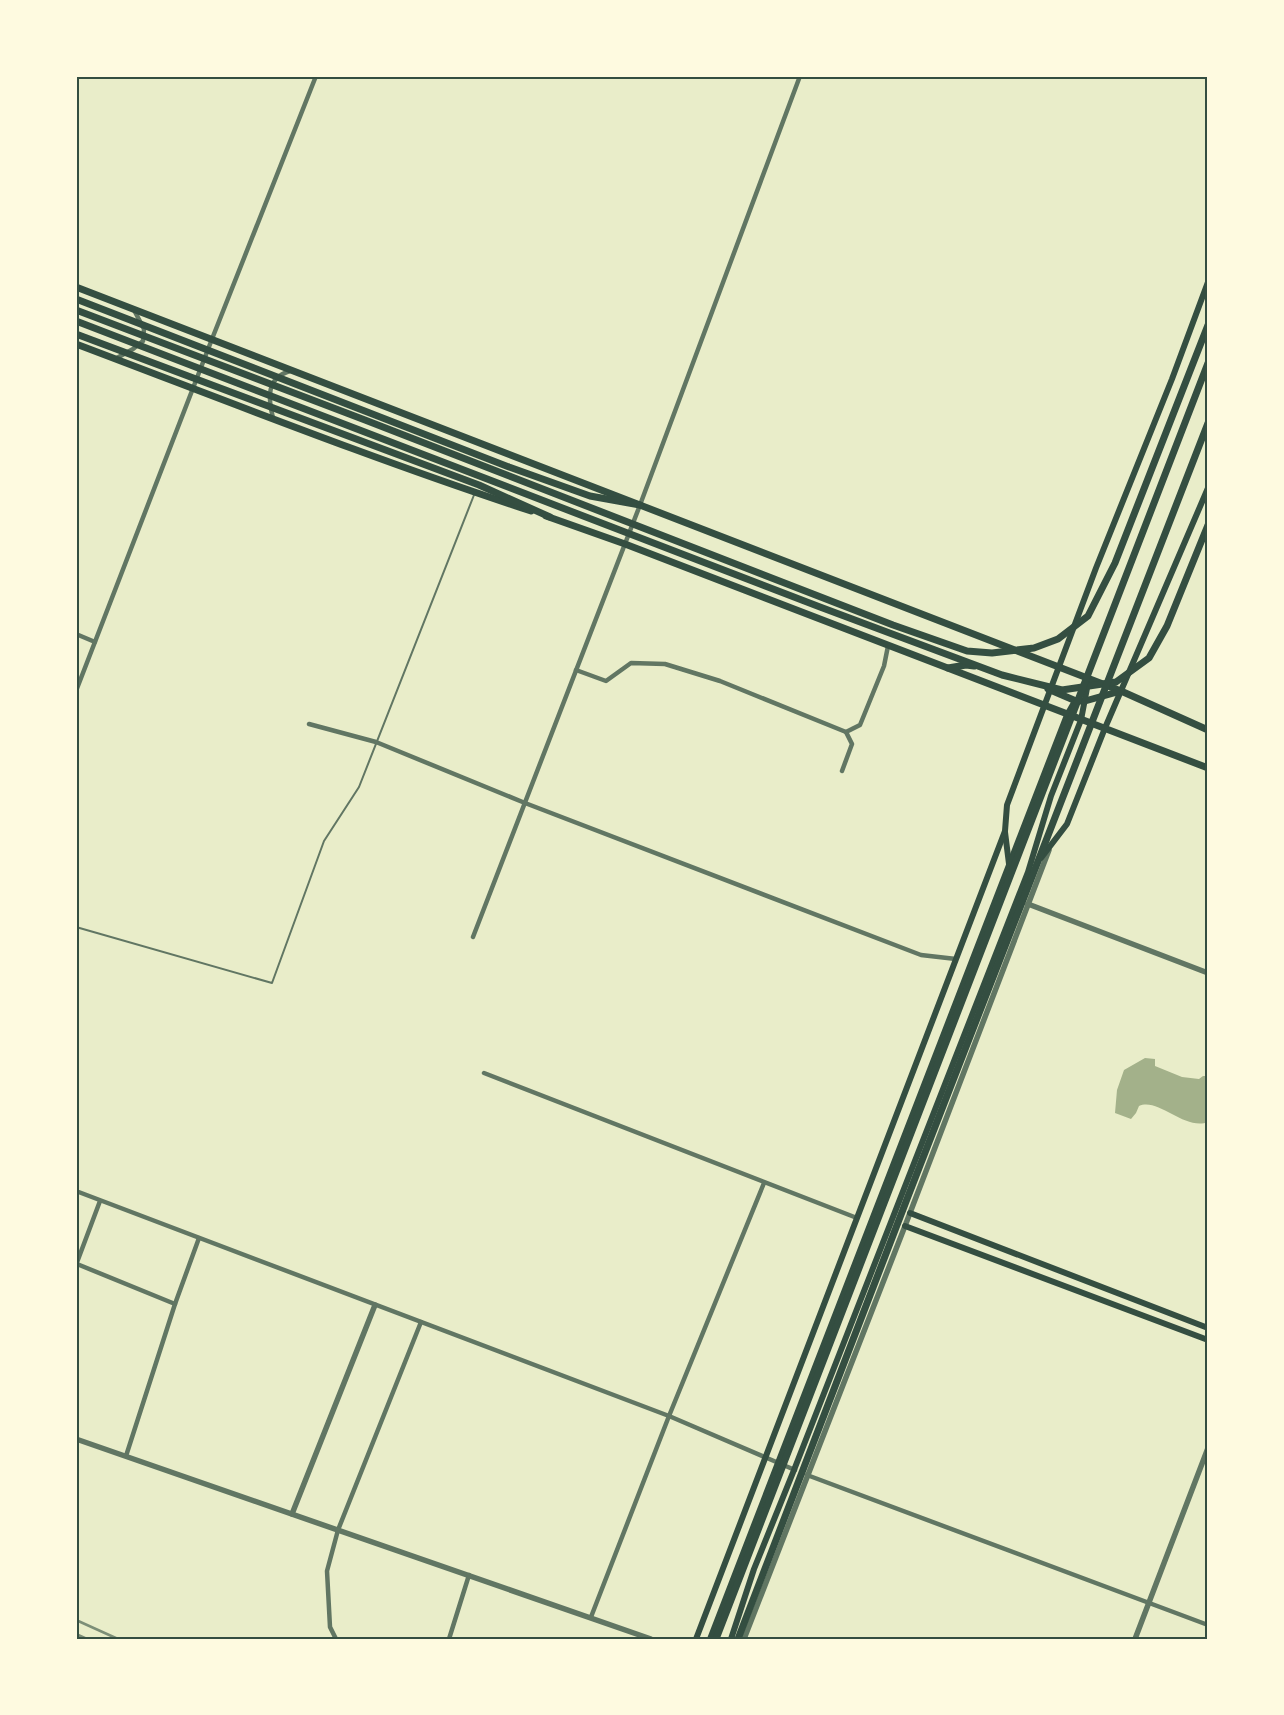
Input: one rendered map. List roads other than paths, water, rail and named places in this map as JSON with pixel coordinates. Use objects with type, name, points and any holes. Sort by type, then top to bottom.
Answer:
[{"type":"main road","points":[[1009,866],[1005,831],[1007,805],[1096,568],[1172,379],[1208,282]]},
{"type":"main road","points":[[76,287],[1121,691],[1208,730]]},
{"type":"main road","points":[[76,299],[509,467],[590,496],[640,506]]},
{"type":"main road","points":[[76,310],[893,625],[967,651],[992,653],[1034,648],[1058,639],[1088,616],[1115,562],[1208,325]]},
{"type":"main road","points":[[76,321],[1002,675],[1062,690],[1116,682],[1149,658],[1167,626],[1208,525]]},
{"type":"main road","points":[[76,334],[479,485],[550,517]]},
{"type":"main road","points":[[76,344],[475,493],[625,544],[1208,768]]},
{"type":"main road","points":[[716,1639],[1208,363]]},
{"type":"main road","points":[[738,1639],[1208,423]]},
{"type":"main road","points":[[1028,872],[1067,824],[1105,728],[1205,503],[1208,488]]},
{"type":"main road","points":[[888,646],[899,639],[916,640],[1076,701],[1085,701],[1121,691]]},
{"type":"main road","points":[[948,668],[966,665],[994,669]]},
{"type":"main road","points":[[731,1639],[754,1569],[1028,872],[1052,796],[1081,720],[1089,679]]},
{"type":"main road","points":[[710,1639],[1067,714],[1089,679]]},
{"type":"main road","points":[[1038,791],[1052,796]]},
{"type":"main road","points":[[696,1639],[1005,831]]},
{"type":"main road","points":[[910,1213],[1208,1328]]},
{"type":"main road","points":[[905,1226],[1208,1340]]},
{"type":"street","points":[[76,691],[316,76]]},
{"type":"street","points":[[473,937],[640,506],[800,76]]},
{"type":"street","points":[[115,359],[143,341],[144,329],[134,309]]},
{"type":"street","points":[[272,418],[268,400],[274,381],[282,373],[294,370]]},
{"type":"street","points":[[76,634],[96,642]]},
{"type":"street","points":[[846,732],[860,725],[884,666],[888,646]]},
{"type":"street","points":[[576,670],[606,681],[631,663],[665,664],[720,681],[846,732],[852,744],[842,772]]},
{"type":"street","points":[[309,724],[376,742],[525,804],[921,955],[956,959]]},
{"type":"street","points":[[744,1639],[1050,847]]},
{"type":"street","points":[[1028,904],[1208,973]]},
{"type":"street","points":[[484,1073],[857,1218]]},
{"type":"street","points":[[591,1618],[669,1416],[764,1183]]},
{"type":"street","points":[[76,1191],[669,1416],[778,1464],[1208,1625]]},
{"type":"street","points":[[100,1201],[77,1265],[175,1304]]},
{"type":"street","points":[[126,1456],[175,1304],[199,1238]]},
{"type":"street","points":[[292,1514],[375,1305]]},
{"type":"street","points":[[336,1639],[330,1627],[327,1571],[338,1530],[422,1322]]},
{"type":"street","points":[[76,1439],[651,1639]]},
{"type":"street","points":[[1135,1639],[1208,1448]]},
{"type":"street","points":[[449,1639],[469,1575]]},
{"type":"lane","points":[[76,927],[272,983],[324,841],[358,787],[475,493]]},
{"type":"railway","points":[[76,1620],[118,1639]]},
{"type":"railway","points":[[76,1634],[87,1639]]}]
